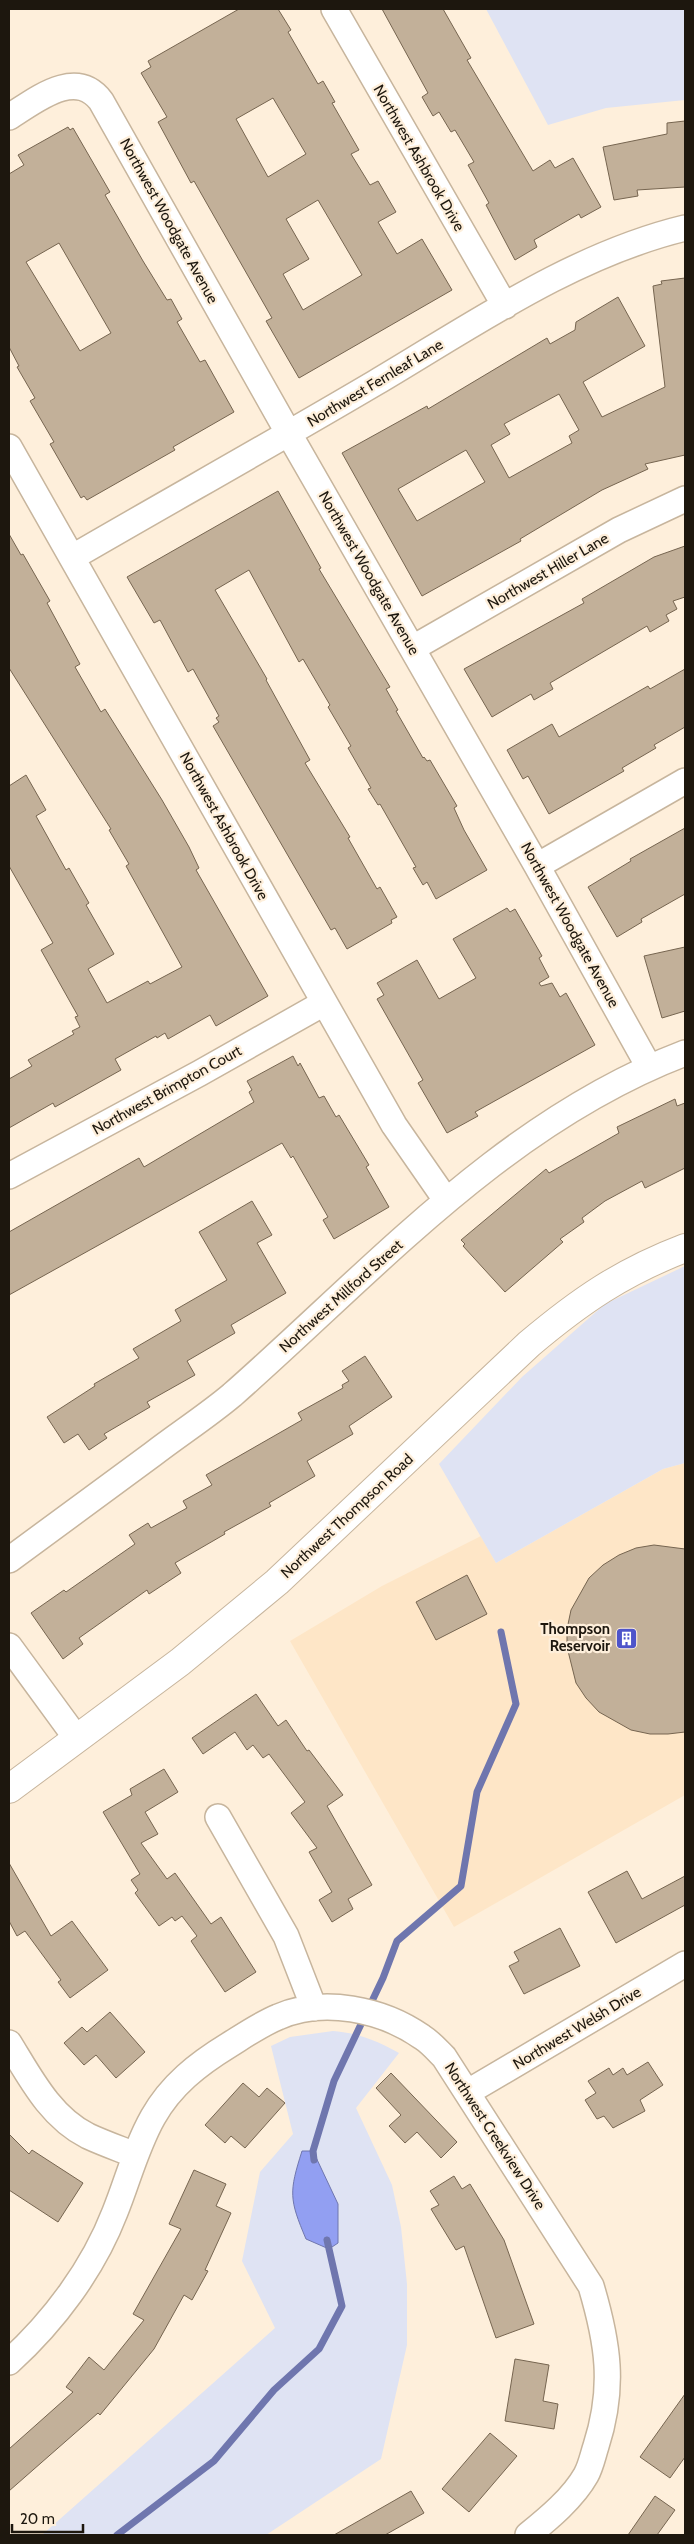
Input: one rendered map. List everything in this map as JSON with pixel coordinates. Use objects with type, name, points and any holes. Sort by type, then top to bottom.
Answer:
[{"type":"street","name":"Northwest Ashbrook Drive","points":[[334,9],[505,306]]},
{"type":"street","name":"Northwest Woodgate Avenue","points":[[9,117],[63,87],[82,87],[90,90],[101,100],[288,434],[413,648],[649,1067]]},
{"type":"street","name":"Northwest Fernleaf Lane","points":[[73,557],[288,434],[505,306],[586,263],[627,245],[685,228]]},
{"type":"street","name":"Northwest Ashbrook Drive","points":[[9,447],[394,1125],[446,1200]]},
{"type":"street","name":"Northwest Hiller Lane","points":[[413,648],[619,530],[685,499]]},
{"type":"street","points":[[537,866],[685,781]]},
{"type":"street","name":"Northwest Brimpton Court","points":[[9,1176],[200,1073],[324,1002]]},
{"type":"street","name":"Northwest Millford Street","points":[[9,1560],[229,1397],[446,1200],[526,1138],[584,1102],[649,1067],[685,1053]]},
{"type":"street","name":"Northwest Thompson Road","points":[[9,1789],[180,1662],[277,1582],[501,1370],[562,1316],[598,1290],[646,1262],[685,1248]]},
{"type":"street","points":[[9,1646],[77,1739]]},
{"type":"street","points":[[218,1817],[286,1936],[314,2008]]},
{"type":"street","name":"Northwest Welsh Drive","points":[[468,2092],[685,1964]]},
{"type":"street","name":"Northwest Creekview Drive","points":[[9,2362],[54,2313],[95,2255],[115,2213],[135,2155],[153,2117],[173,2089],[200,2063],[279,2016],[314,2008],[345,2007],[376,2015],[422,2037],[444,2057],[590,2286],[604,2327],[609,2378],[601,2432],[586,2475],[557,2510],[528,2535]]},
{"type":"street","points":[[9,2043],[39,2091],[60,2115],[87,2136],[135,2155]]},
{"type":"shaded area","points":[[486,9],[685,9],[685,100],[606,108],[548,125]]},
{"type":"shaded area","points":[[685,1266],[685,1463],[663,1469],[496,1563],[439,1464],[522,1377],[605,1304]]},
{"type":"shaded area","name":"Thompson Reservoir","points":[[685,1463],[685,1795],[454,1927],[290,1641],[382,1586],[481,1536],[496,1563],[663,1469]]},
{"type":"shaded area","points":[[333,2031],[367,2038],[399,2053],[356,2108],[392,2185],[401,2227],[407,2284],[407,2345],[381,2459],[266,2535],[42,2535],[275,2328],[242,2261],[260,2172],[293,2134],[271,2046],[290,2037]]},
{"type":"water","points":[[302,2151],[313,2151],[338,2204],[338,2243],[329,2249],[306,2239],[296,2214],[293,2186]]},
{"type":"building","points":[[239,9],[278,9],[291,30],[288,32],[318,84],[323,81],[335,102],[332,103],[359,150],[351,154],[370,185],[378,181],[396,212],[378,222],[397,254],[422,239],[452,290],[299,378],[266,321],[272,318],[194,181],[191,183],[158,122],[167,117],[141,73],[151,67],[148,61]],"holes":[[[273,98],[306,154],[268,177],[236,119]],[[318,200],[362,275],[303,310],[283,274],[309,259],[286,219]]]},
{"type":"building","points":[[382,9],[443,9],[471,58],[467,60],[533,171],[550,160],[555,168],[573,158],[601,207],[581,218],[579,214],[534,240],[537,247],[515,260],[486,205],[489,203],[468,165],[474,162],[455,130],[451,132],[439,112],[433,116],[422,97],[428,93]]},
{"type":"building","points":[[685,121],[685,187],[637,190],[638,196],[614,200],[603,147],[667,134],[667,123]]},
{"type":"building","points":[[68,127],[70,130],[73,128],[110,192],[105,195],[167,300],[171,299],[182,319],[177,322],[200,362],[205,360],[234,412],[173,447],[175,450],[87,500],[84,496],[81,498],[50,444],[54,442],[30,401],[35,398],[17,367],[19,366],[9,347],[9,174],[24,165],[18,155]],"holes":[[[59,243],[111,333],[80,351],[26,262]]]},
{"type":"building","points":[[685,278],[685,455],[645,464],[648,469],[602,490],[520,539],[521,541],[422,596],[342,453],[427,406],[428,409],[547,338],[550,344],[575,330],[576,322],[618,297],[645,346],[583,382],[602,417],[665,387],[653,286],[662,284],[661,281]],"holes":[[[559,394],[579,430],[569,436],[572,443],[509,478],[491,445],[510,434],[504,424]],[[466,450],[485,482],[417,521],[398,489]]]},
{"type":"building","points":[[278,491],[321,568],[319,569],[390,687],[386,689],[398,710],[396,711],[423,758],[427,761],[430,760],[457,806],[454,808],[464,830],[487,870],[436,899],[427,882],[423,885],[413,868],[416,867],[380,804],[378,805],[368,789],[371,788],[348,748],[351,746],[328,707],[330,705],[303,659],[299,662],[249,570],[215,590],[267,679],[310,760],[305,763],[350,837],[348,838],[377,889],[380,887],[397,917],[391,920],[392,923],[347,949],[335,928],[331,930],[213,726],[219,722],[216,718],[219,716],[193,669],[188,672],[160,620],[154,623],[127,577]]},
{"type":"building","points":[[9,534],[21,555],[23,554],[50,601],[47,603],[80,664],[75,667],[101,712],[105,709],[162,800],[189,847],[199,868],[196,870],[268,996],[216,1026],[210,1015],[168,1039],[165,1033],[157,1038],[156,1036],[115,1059],[121,1070],[55,1107],[53,1103],[9,1128],[9,1079],[32,1066],[28,1060],[74,1034],[72,1031],[80,1027],[75,1017],[78,1016],[41,950],[53,943],[9,866],[9,786],[26,775],[46,810],[36,816],[66,870],[69,868],[89,903],[86,905],[114,954],[88,969],[107,1003],[148,981],[150,984],[182,967],[126,866],[129,864],[109,830],[111,829],[9,668]]},
{"type":"building","points":[[685,546],[685,597],[673,601],[677,609],[666,615],[669,621],[650,632],[647,626],[550,683],[553,689],[534,700],[531,694],[492,717],[464,669],[584,603],[582,599],[654,557]]},
{"type":"building","points":[[685,669],[685,727],[654,745],[656,748],[622,768],[624,771],[549,814],[528,776],[523,779],[507,750],[552,724],[559,737],[648,686],[650,689]]},
{"type":"building","points":[[685,828],[685,894],[641,919],[642,922],[617,937],[588,887],[631,861],[630,859]]},
{"type":"building","points":[[507,908],[510,912],[515,909],[542,956],[539,958],[549,977],[539,983],[541,986],[552,983],[560,997],[566,993],[595,1045],[475,1112],[478,1116],[447,1133],[418,1083],[423,1080],[377,999],[384,995],[377,983],[417,960],[439,999],[476,978],[453,939]]},
{"type":"building","points":[[685,947],[685,1011],[662,1018],[644,956]]},
{"type":"building","points":[[293,1056],[298,1066],[300,1063],[319,1098],[324,1096],[336,1117],[339,1115],[369,1165],[366,1167],[389,1207],[334,1239],[323,1220],[328,1217],[293,1156],[291,1158],[282,1143],[9,1295],[9,1232],[139,1158],[144,1167],[254,1102],[249,1092],[252,1090],[247,1081]]},
{"type":"building","points":[[675,1099],[677,1106],[685,1103],[685,1168],[645,1188],[642,1181],[605,1201],[582,1218],[584,1222],[560,1239],[563,1242],[505,1292],[463,1246],[465,1244],[461,1240],[546,1169],[549,1173],[619,1133],[617,1127]]},
{"type":"building","points":[[252,1201],[272,1235],[257,1243],[286,1293],[231,1325],[235,1333],[187,1361],[195,1375],[147,1402],[150,1407],[104,1434],[107,1438],[89,1450],[78,1434],[64,1443],[47,1417],[95,1386],[94,1384],[139,1358],[133,1349],[181,1321],[175,1310],[227,1280],[199,1232]]},
{"type":"building","points":[[365,1356],[392,1397],[349,1426],[353,1434],[307,1461],[315,1476],[269,1503],[271,1506],[224,1532],[225,1534],[175,1563],[181,1573],[149,1594],[147,1590],[79,1638],[83,1644],[63,1659],[31,1613],[64,1590],[66,1592],[135,1544],[129,1535],[148,1523],[151,1528],[187,1508],[183,1501],[212,1485],[206,1475],[302,1420],[298,1413],[343,1388],[342,1385],[349,1381],[342,1371]]},
{"type":"building","name":"Thompson Reservoir","points":[[654,1545],[685,1549],[685,1732],[650,1734],[631,1730],[599,1712],[576,1683],[567,1647],[567,1629],[571,1610],[589,1578],[603,1565],[619,1555],[636,1548]]},
{"type":"building","points":[[467,1575],[487,1614],[436,1640],[416,1602]]},
{"type":"building","points":[[256,1694],[278,1726],[286,1720],[307,1751],[309,1750],[343,1795],[327,1806],[372,1885],[348,1899],[353,1909],[332,1922],[319,1900],[332,1892],[309,1852],[317,1848],[291,1813],[305,1802],[269,1754],[263,1758],[253,1745],[247,1750],[235,1732],[203,1754],[192,1738]]},
{"type":"building","points":[[164,1769],[178,1792],[145,1812],[158,1834],[141,1843],[167,1879],[175,1873],[211,1924],[221,1917],[256,1972],[225,1992],[191,1941],[197,1936],[182,1916],[175,1921],[172,1917],[159,1926],[135,1893],[138,1890],[131,1880],[140,1874],[103,1812],[132,1795],[130,1789]]},
{"type":"building","points":[[9,1863],[51,1936],[72,1921],[108,1970],[70,1998],[58,1982],[61,1980],[25,1931],[17,1936],[9,1921]]},
{"type":"building","points":[[627,1871],[642,1899],[685,1876],[685,1905],[616,1943],[588,1892]]},
{"type":"building","points":[[560,1928],[580,1966],[524,1994],[509,1966],[519,1961],[514,1952]]},
{"type":"building","points":[[110,2012],[145,2052],[116,2078],[96,2055],[84,2065],[64,2043],[82,2027],[87,2032]]},
{"type":"building","points":[[648,2062],[663,2085],[640,2100],[645,2111],[613,2128],[604,2116],[597,2119],[585,2100],[596,2093],[588,2081],[609,2068],[613,2075],[623,2068],[627,2075]]},
{"type":"building","points":[[391,2073],[457,2142],[441,2158],[417,2132],[405,2143],[389,2126],[401,2115],[376,2088]]},
{"type":"building","points":[[243,2083],[259,2097],[267,2088],[285,2103],[245,2148],[231,2136],[225,2143],[205,2125]]},
{"type":"building","points":[[9,2134],[29,2154],[32,2150],[83,2183],[58,2222],[9,2190]]},
{"type":"building","points":[[194,2170],[226,2184],[216,2206],[231,2213],[205,2270],[208,2271],[192,2300],[184,2295],[154,2349],[100,2415],[98,2413],[9,2491],[9,2449],[73,2392],[66,2387],[89,2357],[104,2370],[144,2320],[133,2314],[181,2229],[169,2224]]},
{"type":"building","points":[[454,2176],[462,2189],[470,2184],[504,2240],[534,2324],[496,2338],[464,2246],[456,2250],[431,2209],[439,2205],[430,2191]]},
{"type":"building","points":[[515,2359],[549,2365],[543,2401],[558,2404],[554,2429],[505,2421]]},
{"type":"building","points":[[685,2394],[685,2457],[670,2478],[640,2457]]},
{"type":"building","points":[[490,2433],[517,2456],[469,2512],[442,2489]]},
{"type":"building","points":[[411,2491],[424,2513],[385,2535],[334,2535]]},
{"type":"building","points":[[655,2496],[675,2510],[657,2535],[628,2535]]},
{"type":"waterway","points":[[314,2160],[313,2151],[334,2081],[383,1978],[397,1941],[461,1886],[477,1792],[516,1704],[501,1632]]},
{"type":"waterway","points":[[117,2535],[214,2461],[274,2390],[319,2349],[342,2306],[327,2240]]},
{"type":"place","name":"Thompson Reservoir","points":[[626,1638]]}]
